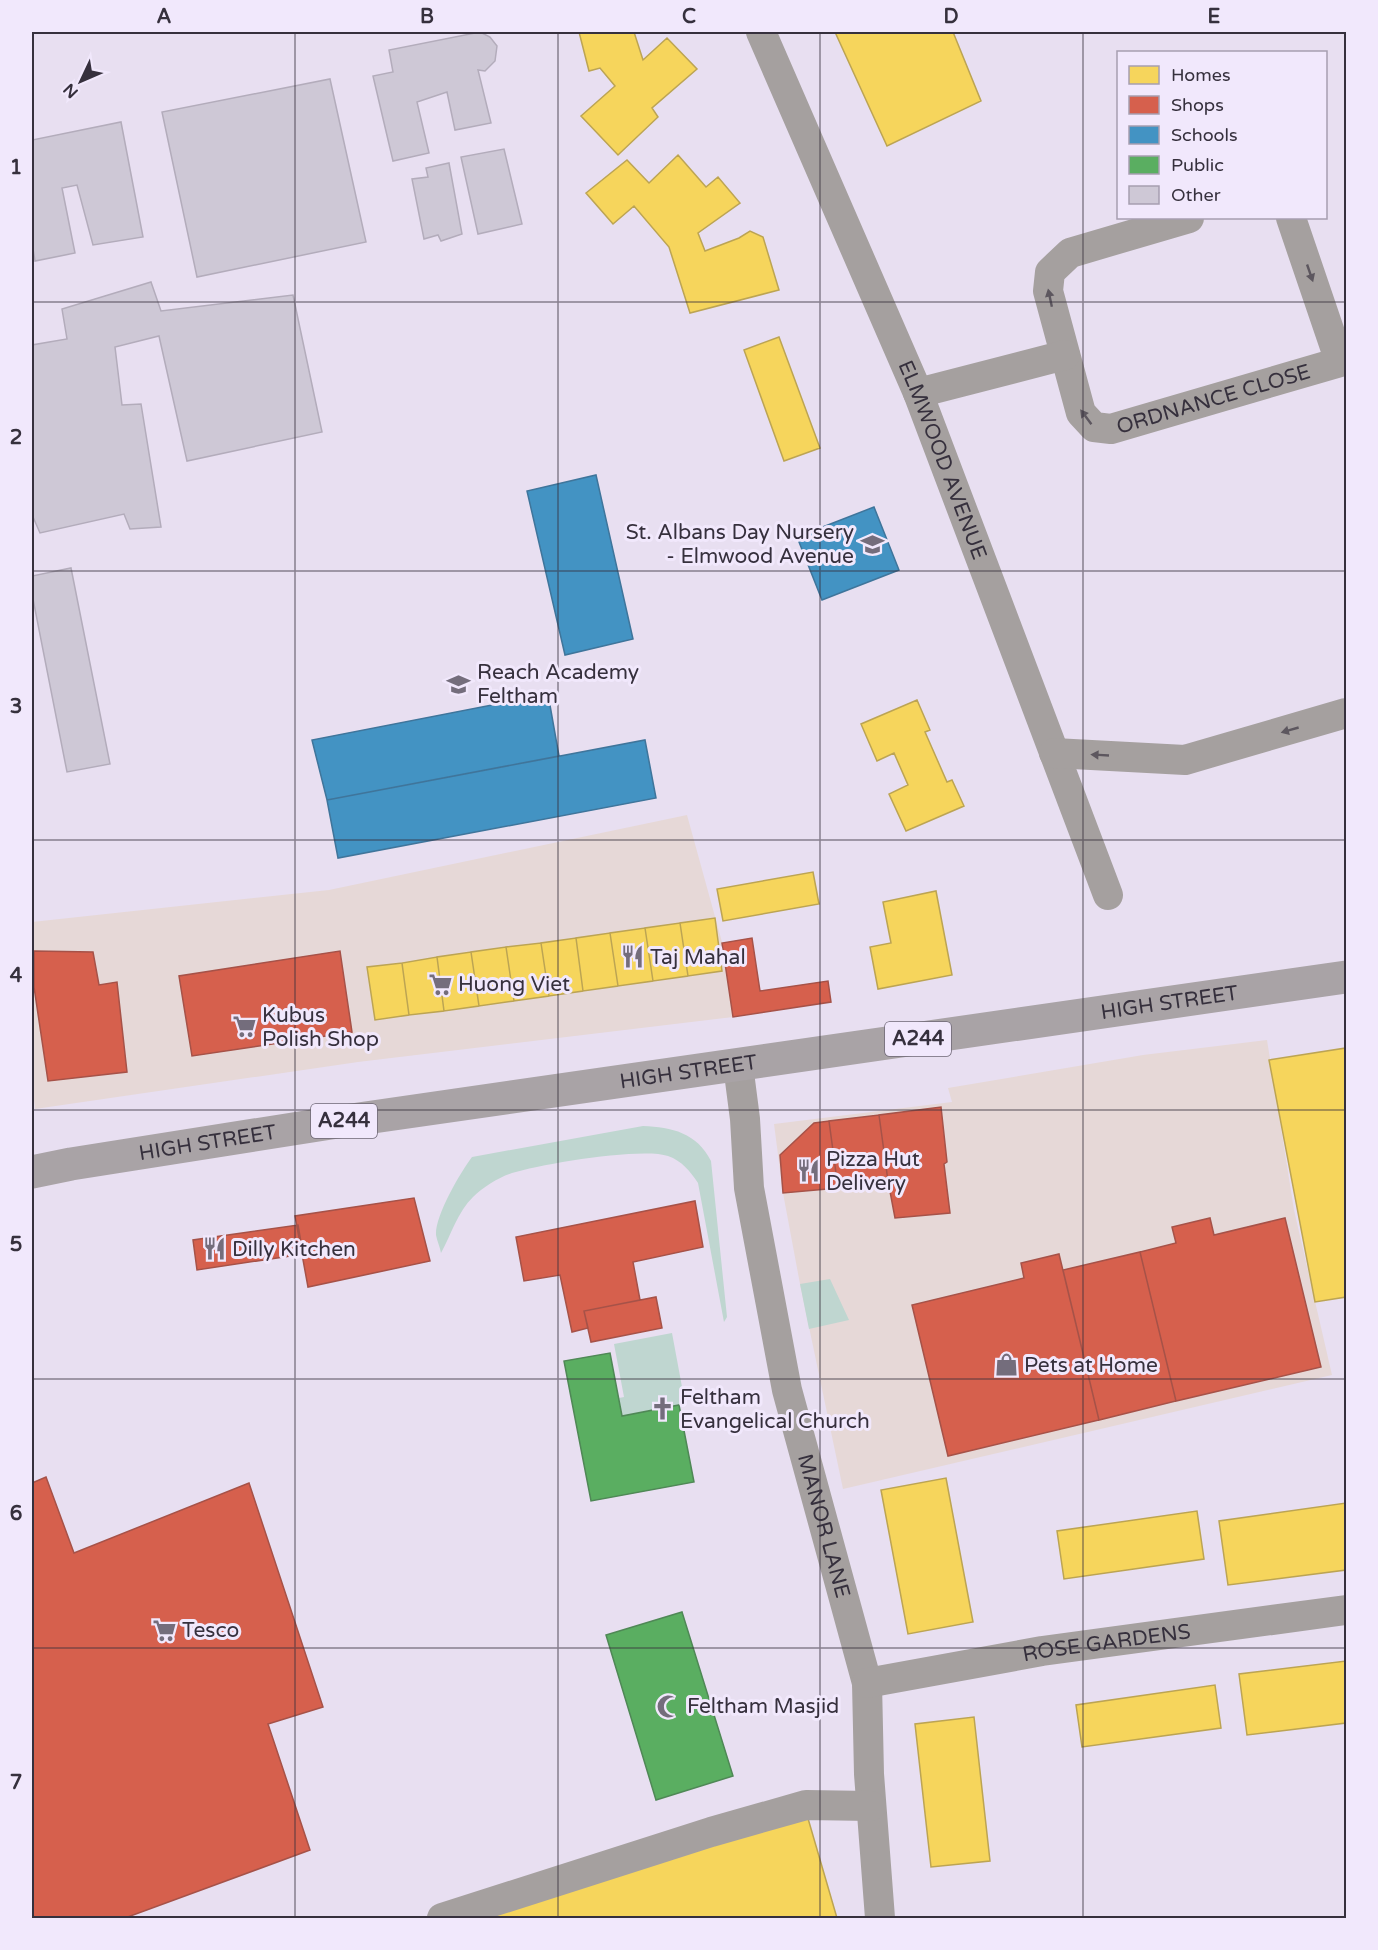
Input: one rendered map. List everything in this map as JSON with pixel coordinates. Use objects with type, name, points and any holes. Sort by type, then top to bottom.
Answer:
[{"type":"main road","name":"HIGH STREET","points":[[32,1172],[331,1123],[1347,977]]},
{"type":"street","name":"ELMWOOD AVENUE","points":[[761,32],[918,393],[1108,895]]},
{"type":"street","name":"ORDNANCE CLOSE","points":[[1186,219],[1070,253],[1050,272],[1048,291],[1081,413],[1094,427],[1111,429],[1343,373],[1291,219]]},
{"type":"street","points":[[918,393],[1065,355]]},
{"type":"street","points":[[1054,753],[1185,760],[1347,714]]},
{"type":"street","name":"MANOR LANE","points":[[738,1065],[745,1119],[749,1188],[787,1390],[867,1683],[871,1806],[880,1918]]},
{"type":"street","name":"ROSE GARDENS","points":[[867,1683],[1042,1651],[1347,1610]]},
{"type":"street","points":[[442,1918],[711,1832],[806,1805],[871,1806]]},
{"type":"shaded area","points":[[687,815],[722,942],[733,1017],[358,1062],[35,1109],[32,1083],[32,922],[329,890]]},
{"type":"shaded area","points":[[1267,1040],[1294,1210],[1332,1375],[843,1489],[800,1284],[783,1193],[774,1124],[952,1102],[948,1088],[1143,1055]]},
{"type":"green space","points":[[643,1126],[683,1133],[699,1144],[711,1161],[727,1317],[724,1322],[698,1183],[685,1167],[668,1156],[615,1155],[545,1165],[507,1175],[486,1186],[468,1203],[441,1253],[436,1235],[440,1217],[455,1184],[472,1157]]},
{"type":"green space","points":[[830,1279],[849,1320],[809,1329],[800,1284]]},
{"type":"green space","points":[[672,1333],[685,1403],[622,1416],[619,1398],[624,1397],[614,1344]]},
{"type":"building: Homes","points":[[579,32],[634,32],[643,60],[667,38],[697,69],[652,108],[658,117],[618,155],[581,116],[615,86],[600,68],[589,71]]},
{"type":"building: Homes","points":[[835,32],[953,32],[981,101],[887,146]]},
{"type":"building: Homes","points":[[678,155],[706,187],[718,177],[740,203],[698,233],[705,251],[739,238],[750,231],[763,237],[779,290],[690,313],[669,247],[634,206],[613,224],[586,193],[627,160],[649,183]]},
{"type":"building: Homes","points":[[779,337],[820,448],[784,461],[744,350]]},
{"type":"building: Homes","points":[[917,700],[930,730],[925,732],[947,782],[952,780],[964,806],[906,831],[889,794],[908,785],[894,753],[877,761],[861,724]]},
{"type":"building: Homes","points":[[813,872],[819,904],[723,921],[717,889]]},
{"type":"building: Homes","points":[[936,891],[952,975],[878,989],[870,947],[891,943],[883,902]]},
{"type":"building: Homes","points":[[715,918],[722,971],[688,976],[680,923]]},
{"type":"building: Homes","points":[[680,923],[688,976],[653,981],[645,928]]},
{"type":"building: Homes","points":[[645,928],[653,981],[618,986],[610,933]]},
{"type":"building: Homes","points":[[610,933],[618,986],[583,991],[576,938]]},
{"type":"building: Homes","points":[[576,938],[583,991],[549,996],[541,943]]},
{"type":"building: Homes","points":[[541,943],[549,996],[514,1001],[506,947]]},
{"type":"building: Homes","points":[[506,947],[514,1001],[479,1006],[471,952]]},
{"type":"building: Homes","points":[[471,952],[479,1006],[444,1011],[437,957]]},
{"type":"building: Homes","points":[[437,957],[444,1011],[409,1015],[402,963]]},
{"type":"building: Homes","points":[[402,963],[409,1015],[375,1020],[367,967]]},
{"type":"building: Homes","points":[[1346,1048],[1346,1297],[1315,1302],[1269,1060]]},
{"type":"building: Homes","points":[[946,1478],[973,1622],[908,1634],[881,1490]]},
{"type":"building: Homes","points":[[1346,1503],[1346,1570],[1228,1585],[1219,1521]]},
{"type":"building: Homes","points":[[1197,1511],[1204,1559],[1064,1579],[1057,1531]]},
{"type":"building: Homes","points":[[1346,1661],[1346,1723],[1247,1735],[1239,1674]]},
{"type":"building: Homes","points":[[1215,1685],[1221,1728],[1082,1747],[1076,1705]]},
{"type":"building: Homes","points":[[974,1717],[990,1861],[931,1867],[915,1724]]},
{"type":"building: Homes","points":[[807,1815],[837,1918],[485,1918]]},
{"type":"building: Shops","points":[[752,938],[760,991],[828,981],[831,1002],[733,1017],[722,943]]},
{"type":"building: Shops","points":[[34,951],[93,952],[99,985],[117,982],[127,1072],[48,1081],[34,987]]},
{"type":"building: Shops","points":[[340,951],[352,1032],[192,1056],[179,976]]},
{"type":"building: Shops","points":[[941,1107],[947,1162],[944,1164],[950,1213],[895,1218],[879,1115]]},
{"type":"building: Shops","points":[[879,1115],[888,1181],[838,1188],[829,1121]]},
{"type":"building: Shops","name":"Pizza Hut Delivery","points":[[829,1121],[838,1188],[783,1193],[780,1155],[814,1123]]},
{"type":"building: Shops","points":[[414,1198],[430,1261],[308,1287],[295,1216]]},
{"type":"building: Shops","points":[[695,1201],[703,1247],[633,1262],[640,1300],[584,1311],[588,1328],[572,1332],[560,1275],[524,1281],[516,1237]]},
{"type":"building: Shops","points":[[1210,1218],[1214,1235],[1285,1218],[1321,1367],[1176,1401],[1140,1252],[1176,1243],[1172,1227]]},
{"type":"building: Shops","points":[[298,1225],[303,1254],[197,1270],[193,1240]]},
{"type":"building: Shops","points":[[1140,1252],[1176,1401],[1099,1420],[1063,1270]]},
{"type":"building: Shops","name":"Pets at Home","points":[[1059,1254],[1099,1420],[948,1456],[912,1305],[1024,1278],[1021,1263]]},
{"type":"building: Shops","points":[[656,1297],[662,1328],[591,1342],[584,1311]]},
{"type":"building: Shops","name":"Tesco","points":[[46,1477],[74,1553],[249,1483],[323,1707],[268,1724],[310,1850],[125,1918],[32,1918],[32,1483]]},
{"type":"building: Schools","points":[[596,475],[633,639],[565,655],[527,491]]},
{"type":"building: Schools","name":"St. Albans Day Nursery - Elmwood Avenue","points":[[874,507],[899,570],[822,600],[797,537]]},
{"type":"building: Schools","points":[[548,694],[559,756],[327,800],[312,740]]},
{"type":"building: Schools","points":[[645,740],[656,798],[338,858],[327,800]]},
{"type":"building: Public","points":[[610,1353],[622,1416],[679,1405],[694,1482],[591,1501],[564,1361]]},
{"type":"building: Public","name":"Feltham Masjid","points":[[682,1612],[733,1776],[656,1800],[606,1635]]},
{"type":"building: Other","points":[[480,32],[490,37],[497,46],[495,61],[485,71],[478,70],[491,123],[455,130],[447,92],[417,102],[429,153],[393,161],[373,76],[393,72],[389,50]]},
{"type":"building: Other","points":[[330,79],[366,242],[197,277],[162,112]]},
{"type":"building: Other","points":[[121,122],[143,237],[93,245],[77,185],[62,188],[75,253],[35,261],[32,243],[32,140]]},
{"type":"building: Other","points":[[504,149],[522,224],[478,234],[461,157]]},
{"type":"building: Other","points":[[449,163],[462,234],[441,241],[438,235],[424,239],[412,179],[428,177],[426,168]]},
{"type":"building: Other","points":[[151,282],[161,311],[293,295],[322,432],[187,461],[159,336],[115,347],[122,405],[141,404],[161,527],[130,529],[124,514],[40,533],[32,517],[32,345],[67,339],[62,309]]},
{"type":"building: Other","points":[[71,568],[110,764],[67,772],[32,594],[32,576]]},
{"type":"place","name":"St. Albans Day Nursery - Elmwood Avenue","points":[[872,544]]},
{"type":"place","name":"Reach Academy Feltham","points":[[459,684]]},
{"type":"place","name":"Taj Mahal","points":[[632,957]]},
{"type":"place","name":"Huong Viet","points":[[440,984]]},
{"type":"place","name":"Kubus Polish Shop","points":[[244,1027]]},
{"type":"place","name":"Pizza Hut Delivery","points":[[808,1171]]},
{"type":"place","name":"Dilly Kitchen","points":[[214,1249]]},
{"type":"place","name":"Pets at Home","points":[[1006,1365]]},
{"type":"place","name":"Feltham Evangelical Church","points":[[662,1409]]},
{"type":"place","name":"Tesco","points":[[164,1630]]},
{"type":"place","name":"Feltham Masjid","points":[[669,1706]]}]
